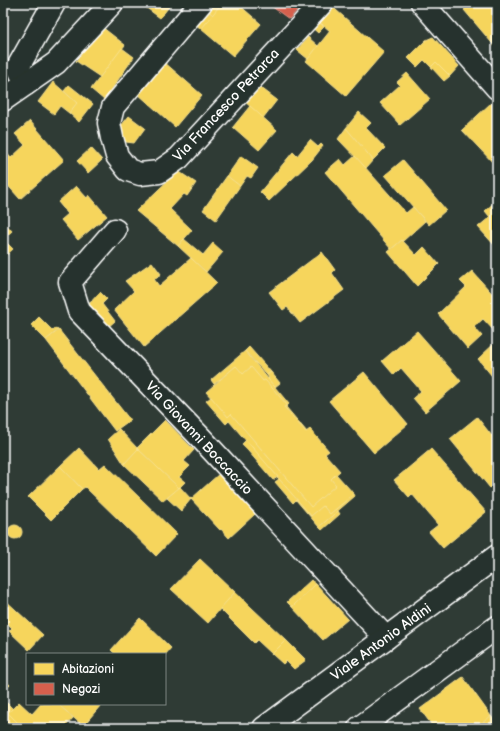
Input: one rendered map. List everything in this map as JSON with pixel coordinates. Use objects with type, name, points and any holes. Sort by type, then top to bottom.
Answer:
[{"type":"street","points":[[26,84],[18,67],[54,3]]},
{"type":"street","points":[[3,100],[56,63],[112,3]]},
{"type":"street","name":"Via Francesco Petrarca","points":[[201,3],[113,107],[109,123],[112,138],[117,156],[128,170],[140,174],[159,172],[179,158],[322,3]]},
{"type":"street","points":[[422,3],[497,88]]},
{"type":"street","name":"Via Giovanni Boccaccio","points":[[115,230],[70,282],[79,311],[205,443],[386,638]]},
{"type":"street","name":"Viale Antonio Aldini","points":[[271,726],[497,556]]},
{"type":"street","points":[[359,728],[497,627]]},
{"type":"building: Abitazioni","points":[[140,3],[172,3],[160,18]]},
{"type":"building: Abitazioni","points":[[207,3],[222,3],[213,15],[204,8]]},
{"type":"building: Abitazioni","points":[[222,3],[237,3],[261,24],[233,56],[201,29]]},
{"type":"building: Abitazioni","points":[[328,3],[384,52],[346,96],[306,61],[330,31],[315,18]]},
{"type":"building: Abitazioni","points":[[471,3],[497,3],[497,49],[464,10]]},
{"type":"building: Abitazioni","points":[[204,8],[213,15],[201,29],[193,22]]},
{"type":"building: Abitazioni","points":[[315,18],[324,27],[318,33],[309,25]]},
{"type":"building: Abitazioni","points":[[102,27],[125,45],[100,77],[76,61]]},
{"type":"building: Abitazioni","points":[[308,37],[318,46],[308,59],[297,50]]},
{"type":"building: Abitazioni","points":[[433,37],[459,66],[450,76],[436,62],[431,67],[424,60],[417,67],[408,58],[426,40]]},
{"type":"building: Abitazioni","points":[[122,48],[134,57],[104,100],[91,89]]},
{"type":"building: Abitazioni","points":[[164,62],[202,95],[175,127],[137,93]]},
{"type":"building: Abitazioni","points":[[436,62],[450,76],[444,81],[431,67]]},
{"type":"building: Abitazioni","points":[[407,73],[430,99],[400,125],[380,103],[400,85],[397,82]]},
{"type":"building: Abitazioni","points":[[53,82],[77,103],[69,113],[60,106],[54,114],[38,102]]},
{"type":"building: Abitazioni","points":[[256,84],[277,100],[263,118],[243,100]]},
{"type":"building: Abitazioni","points":[[69,85],[93,104],[79,122],[69,113],[77,103],[64,91]]},
{"type":"building: Abitazioni","points":[[491,103],[497,110],[497,167],[462,130]]},
{"type":"building: Abitazioni","points":[[250,106],[277,130],[259,150],[233,127]]},
{"type":"building: Abitazioni","points":[[359,112],[371,123],[366,128],[385,148],[373,160],[346,128]]},
{"type":"building: Abitazioni","points":[[129,116],[145,128],[134,143],[126,142],[117,131]]},
{"type":"building: Abitazioni","points":[[30,121],[64,160],[20,199],[3,180],[3,149],[11,158],[25,145],[15,134]]},
{"type":"building: Abitazioni","points":[[346,128],[373,160],[366,168],[338,139]]},
{"type":"building: Abitazioni","points":[[310,140],[318,147],[321,144],[323,146],[312,160],[269,201],[260,192],[293,152],[297,156]]},
{"type":"building: Abitazioni","points":[[91,148],[102,160],[88,173],[77,161]]},
{"type":"building: Abitazioni","points":[[241,156],[258,168],[251,178],[247,176],[240,186],[227,176]]},
{"type":"building: Abitazioni","points":[[355,156],[406,213],[413,207],[425,221],[403,241],[402,240],[391,249],[325,172],[340,159],[345,165]]},
{"type":"building: Abitazioni","points":[[403,160],[446,210],[429,225],[385,175]]},
{"type":"building: Abitazioni","points":[[178,171],[196,183],[187,196],[184,194],[170,209],[192,230],[178,246],[136,211]]},
{"type":"building: Abitazioni","points":[[227,176],[240,186],[216,220],[203,210]]},
{"type":"building: Abitazioni","points":[[76,186],[87,198],[89,195],[107,216],[78,240],[61,220],[68,214],[58,202]]},
{"type":"building: Abitazioni","points":[[497,200],[497,248],[478,227],[490,217],[485,211]]},
{"type":"building: Abitazioni","points":[[3,221],[12,231],[3,239]]},
{"type":"building: Abitazioni","points":[[3,239],[13,249],[3,258]]},
{"type":"building: Abitazioni","points":[[184,239],[203,255],[213,243],[223,252],[206,272],[178,246]]},
{"type":"building: Abitazioni","points":[[402,240],[416,255],[424,247],[439,264],[417,286],[388,252]]},
{"type":"building: Abitazioni","points":[[322,252],[335,270],[332,273],[344,290],[300,323],[287,307],[283,310],[269,292]]},
{"type":"building: Abitazioni","points":[[191,258],[217,283],[144,347],[114,310],[134,291],[125,281],[152,262],[161,274],[154,279],[159,286]]},
{"type":"building: Abitazioni","points":[[472,271],[497,299],[497,334],[483,319],[474,327],[482,336],[468,349],[438,314],[466,287],[460,281]]},
{"type":"building: Abitazioni","points":[[100,292],[107,299],[102,304],[115,321],[107,328],[88,305]]},
{"type":"building: Abitazioni","points":[[39,317],[53,331],[55,328],[58,330],[46,340],[31,325]]},
{"type":"building: Abitazioni","points":[[59,330],[130,420],[115,431],[46,340]]},
{"type":"building: Abitazioni","points":[[417,331],[461,381],[425,412],[413,398],[421,391],[401,368],[394,375],[382,361]]},
{"type":"building: Abitazioni","points":[[497,341],[497,382],[478,359]]},
{"type":"building: Abitazioni","points":[[249,347],[271,372],[267,375],[245,351]]},
{"type":"building: Abitazioni","points":[[245,351],[289,404],[286,407],[307,432],[284,407],[287,405],[265,380],[263,381],[251,367],[243,374],[236,366],[214,384],[211,380]]},
{"type":"building: Abitazioni","points":[[236,366],[243,374],[251,367],[263,381],[265,380],[287,405],[284,407],[306,432],[310,429],[329,451],[325,454],[340,471],[331,479],[336,485],[311,507],[231,414],[228,417],[206,392]]},
{"type":"building: Abitazioni","points":[[271,372],[280,383],[275,387],[268,379],[269,378],[267,375]]},
{"type":"building: Abitazioni","points":[[364,372],[408,424],[374,453],[329,401]]},
{"type":"building: Abitazioni","points":[[211,397],[228,417],[231,414],[311,507],[336,485],[331,479],[336,474],[354,494],[330,514],[323,506],[311,516],[229,421],[226,424],[206,401]]},
{"type":"building: Abitazioni","points":[[477,417],[492,436],[497,431],[497,468],[495,470],[497,472],[497,483],[490,488],[450,439]]},
{"type":"building: Abitazioni","points":[[165,420],[194,450],[184,461],[190,466],[179,477],[185,482],[179,488],[137,448]]},
{"type":"building: Abitazioni","points":[[119,429],[138,449],[124,464],[108,439]]},
{"type":"building: Abitazioni","points":[[246,440],[278,477],[273,480],[242,444]]},
{"type":"building: Abitazioni","points":[[79,448],[99,469],[105,464],[177,534],[156,556],[85,487],[82,489],[60,466]]},
{"type":"building: Abitazioni","points":[[138,449],[179,488],[163,501],[124,464]]},
{"type":"building: Abitazioni","points":[[431,449],[486,512],[443,548],[429,532],[438,525],[412,494],[409,497],[394,480]]},
{"type":"building: Abitazioni","points":[[60,466],[82,489],[51,520],[28,497]]},
{"type":"building: Abitazioni","points":[[219,474],[255,514],[229,538],[191,499]]},
{"type":"building: Abitazioni","points":[[279,479],[311,516],[323,506],[330,514],[354,494],[355,496],[319,527],[296,500],[293,503],[275,482]]},
{"type":"building: Abitazioni","points":[[180,487],[191,499],[181,511],[167,498]]},
{"type":"building: Abitazioni","points":[[338,511],[340,514],[322,530],[319,527]]},
{"type":"building: Abitazioni","points":[[12,525],[18,525],[22,529],[22,535],[18,539],[12,539],[8,535],[8,529]]},
{"type":"building: Abitazioni","points":[[200,559],[235,592],[208,623],[171,589]]},
{"type":"building: Abitazioni","points":[[311,580],[316,584],[292,607],[287,602]]},
{"type":"building: Abitazioni","points":[[316,584],[348,619],[323,640],[292,607]]},
{"type":"building: Abitazioni","points":[[235,592],[286,640],[272,654],[257,640],[254,643],[220,609]]},
{"type":"building: Abitazioni","points":[[3,598],[43,635],[29,650],[9,631],[12,628],[3,619]]},
{"type":"building: Abitazioni","points":[[140,618],[171,648],[166,654],[114,653],[111,650]]},
{"type":"building: Abitazioni","points":[[286,640],[306,660],[294,669],[286,661],[283,664],[272,654]]},
{"type":"building: Abitazioni","points":[[463,677],[491,716],[476,728],[434,728],[420,709]]},
{"type":"building: Abitazioni","points":[[3,678],[10,685],[3,692]]},
{"type":"building: Abitazioni","points":[[3,699],[13,709],[8,713],[23,728],[3,728]]},
{"type":"building: Abitazioni","points":[[19,702],[32,714],[40,705],[59,705],[73,718],[64,728],[23,728],[8,713]]},
{"type":"building: Abitazioni","points":[[59,705],[101,705],[83,726]]},
{"type":"building: Abitazioni","points":[[491,716],[497,724],[497,728],[476,728]]},
{"type":"building: Negozi","points":[[273,3],[304,3],[289,19],[271,6]]}]
